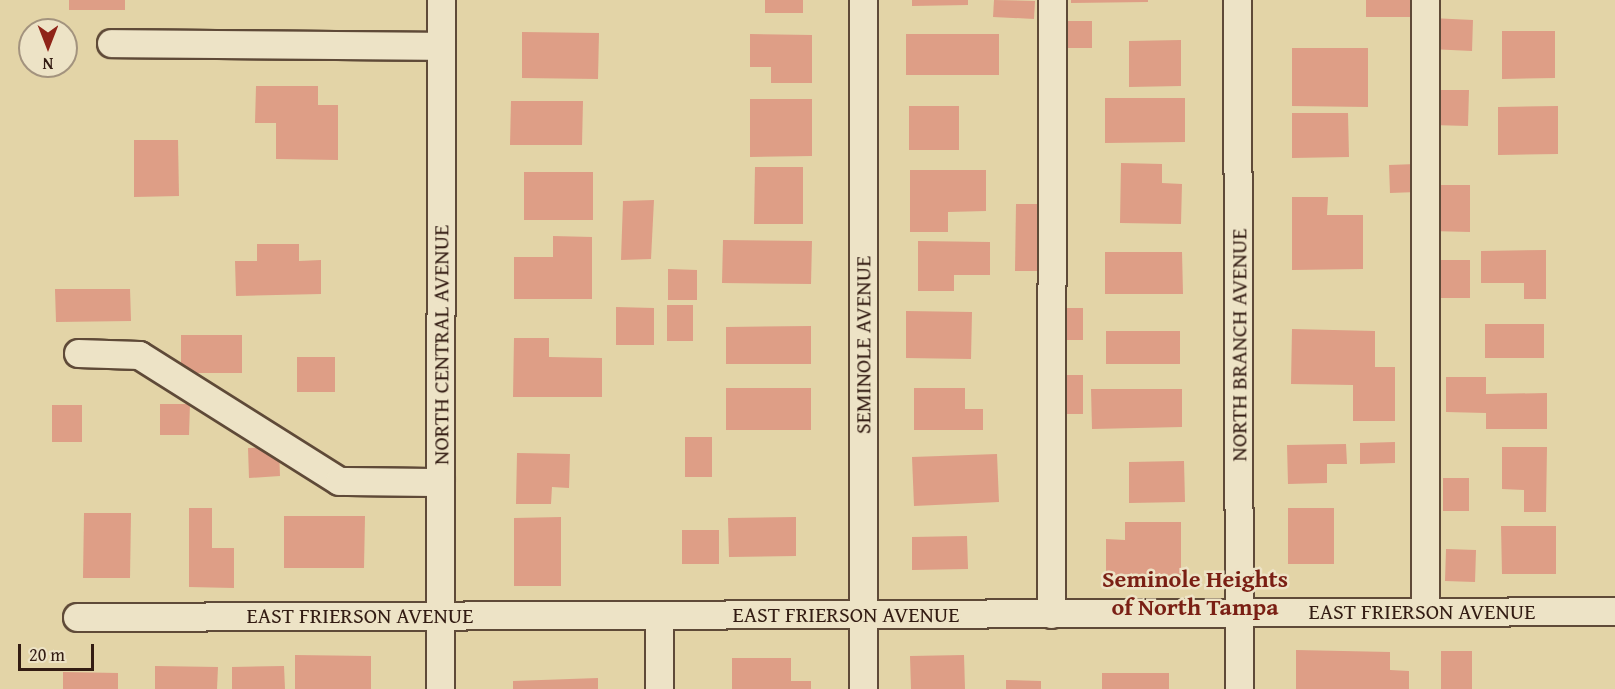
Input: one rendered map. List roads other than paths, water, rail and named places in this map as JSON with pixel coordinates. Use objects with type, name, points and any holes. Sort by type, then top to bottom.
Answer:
[{"type":"street","name":"NORTH CENTRAL AVENUE","points":[[440,689],[441,0]]},
{"type":"street","name":"SEMINOLE AVENUE","points":[[863,0],[863,689]]},
{"type":"street","points":[[1051,614],[1052,0]]},
{"type":"street","name":"NORTH BRANCH AVENUE","points":[[1237,0],[1241,614],[1239,689]]},
{"type":"street","points":[[1425,0],[1425,612]]},
{"type":"street","points":[[111,43],[441,46]]},
{"type":"street","points":[[78,354],[139,355],[339,481],[441,482]]},
{"type":"street","name":"EAST FRIERSON AVENUE","points":[[78,617],[1615,611]]},
{"type":"street","points":[[659,615],[659,689]]},
{"type":"district","name":"Seminole Heights of North Tampa","points":[[1195,593]]}]
